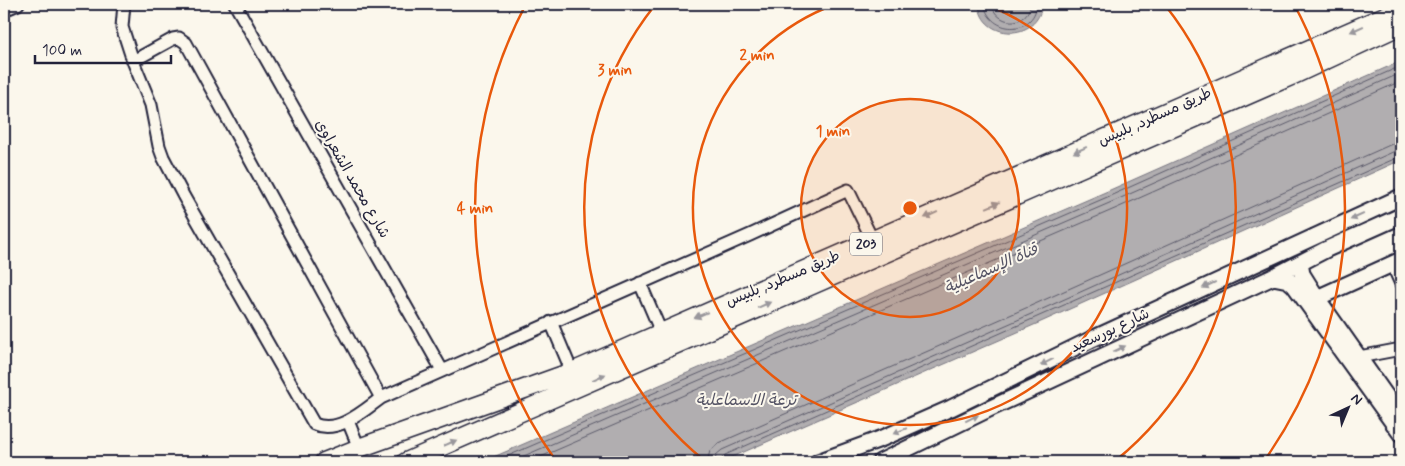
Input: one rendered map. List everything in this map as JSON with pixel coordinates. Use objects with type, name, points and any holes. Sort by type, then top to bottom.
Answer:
[{"type":"main road","name":"طريق مسطرد, بلبيس","points":[[324,462],[572,372],[1401,9]]},
{"type":"main road","name":"طريق مسطرد, بلبيس","points":[[406,462],[1291,76],[1401,25]]},
{"type":"main road","name":"شارع بورسعيد","points":[[818,462],[883,438],[943,412],[1090,340],[1401,196]]},
{"type":"main road","name":"شارع بورسعيد","points":[[880,462],[991,408],[1273,277],[1341,242],[1401,216]]},
{"type":"main road","points":[[1317,298],[1397,262]]},
{"type":"main road","points":[[1300,263],[1302,274],[1317,298],[1401,417]]},
{"type":"main road","points":[[1273,277],[1288,280],[1294,285],[1401,434]]},
{"type":"street","points":[[4,10],[18,4]]},
{"type":"street","points":[[124,4],[122,27],[151,106],[158,146],[184,197],[314,424],[323,428],[348,421],[381,398],[848,190],[872,241]]},
{"type":"street","name":"شارع محمد الشعراوى","points":[[235,4],[442,370]]},
{"type":"street","points":[[133,61],[173,39],[179,38],[186,43],[381,398]]},
{"type":"street","points":[[1397,262],[1401,284]]},
{"type":"street","points":[[640,283],[662,332]]},
{"type":"street","points":[[551,322],[572,372]]},
{"type":"street","points":[[1359,357],[1401,349]]},
{"type":"street","points":[[348,421],[359,448]]},
{"type":"water","points":[[979,4],[1042,4],[1039,16],[1031,25],[1021,30],[1010,32],[999,30],[989,25],[982,16]]},
{"type":"water","name":"ترعة الاسماعلية","points":[[1401,61],[1401,160],[1043,321],[721,462],[482,462],[1110,190]]},
{"type":"water label","name":"قناة الإسماعيلية","points":[[991,269]]}]
